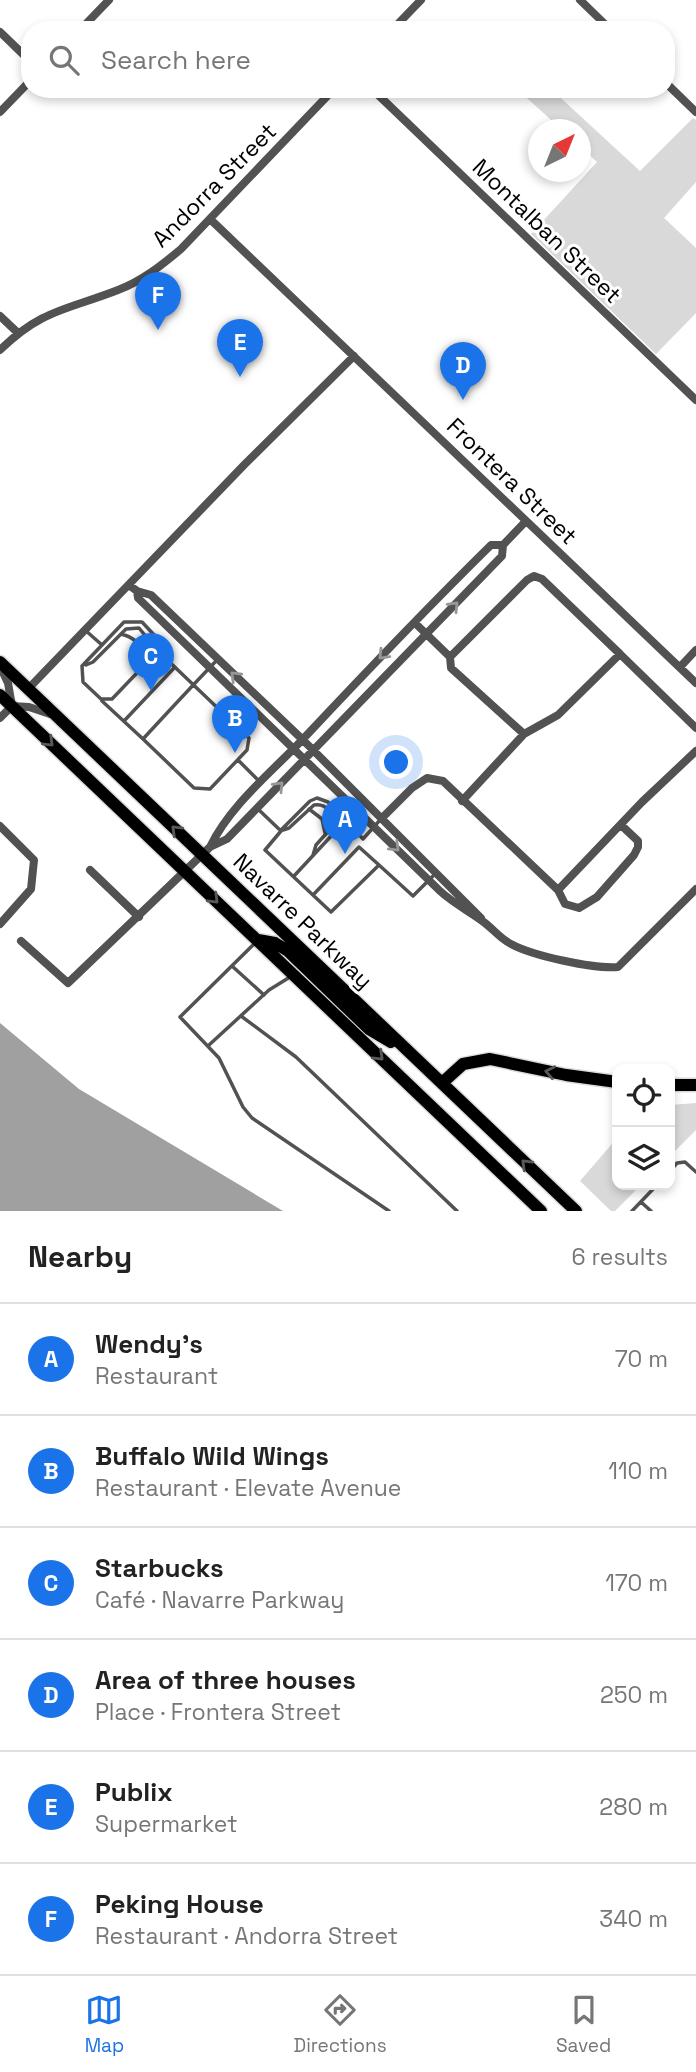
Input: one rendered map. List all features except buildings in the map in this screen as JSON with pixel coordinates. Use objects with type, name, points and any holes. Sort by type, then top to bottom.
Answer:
[{"type":"highway","name":"Navarre Parkway","points":[[0,664],[206,850],[410,1052],[576,1211]]},
{"type":"highway","name":"Navarre Parkway","points":[[0,695],[541,1211]]},
{"type":"highway","points":[[258,940],[275,943],[288,951],[369,1029],[410,1052]]},
{"type":"highway","points":[[442,1083],[463,1064],[489,1059],[612,1081]]},
{"type":"highway","points":[[675,1085],[696,1085]]},
{"type":"street","points":[[88,21],[108,0]]},
{"type":"street","points":[[401,21],[421,0]]},
{"type":"street","points":[[580,0],[602,21]]},
{"type":"street","points":[[0,32],[21,52]]},
{"type":"street","points":[[0,112],[21,90]]},
{"type":"street","points":[[675,92],[696,112]]},
{"type":"street","name":"Andorra Street","points":[[0,350],[18,333],[49,313],[119,290],[141,279],[181,249],[325,98]]},
{"type":"street","name":"Montalban Street","points":[[381,98],[696,400]]},
{"type":"street","name":"Frontera Street","points":[[210,219],[696,683]]},
{"type":"street","points":[[0,316],[18,333]]},
{"type":"street","points":[[28,689],[245,464],[354,356]]},
{"type":"street","points":[[206,850],[227,839],[305,760],[502,556],[503,545],[526,521]]},
{"type":"street","points":[[21,941],[68,984],[206,850],[218,831],[260,783],[491,545],[503,545]]},
{"type":"street","points":[[450,657],[534,576],[542,579],[696,728]]},
{"type":"street","points":[[129,585],[151,595],[218,659],[306,736],[313,751],[437,872],[484,922]]},
{"type":"street","points":[[138,591],[138,598],[429,881],[511,944],[592,966],[618,967],[696,889]]},
{"type":"street","points":[[415,623],[450,657],[451,668],[524,734]]},
{"type":"street","points":[[680,667],[696,650]]},
{"type":"street","points":[[462,801],[524,734],[558,715],[620,654]]},
{"type":"street","points":[[0,664],[8,683],[12,706]]},
{"type":"street","points":[[0,718],[12,706],[29,707],[60,719]]},
{"type":"street","points":[[558,890],[696,751]]},
{"type":"street","points":[[382,818],[412,788],[427,778],[443,782],[558,890],[565,904],[579,908],[597,897],[634,855],[638,841],[621,825]]},
{"type":"street","points":[[0,826],[34,860],[31,889],[0,924]]},
{"type":"street","points":[[90,870],[139,917]]},
{"type":"lane","points":[[124,622],[142,622],[156,636],[158,652],[249,738],[247,750],[210,789],[194,788],[83,682],[82,666],[124,622]]},
{"type":"lane","points":[[82,666],[93,663],[126,629],[139,628],[152,644],[140,664],[139,672]]},
{"type":"lane","points":[[85,630],[102,645]]},
{"type":"lane","points":[[121,634],[130,636],[141,646],[145,656]]},
{"type":"lane","points":[[101,699],[112,699],[158,652]]},
{"type":"lane","points":[[143,739],[218,659]]},
{"type":"lane","points":[[124,721],[175,667]]},
{"type":"lane","points":[[238,760],[260,783]]},
{"type":"lane","points":[[363,839],[328,802],[317,798],[310,801],[265,849],[331,912],[379,864]]},
{"type":"lane","points":[[281,831],[289,828],[314,804],[319,804],[331,812],[334,826],[316,845],[313,856]]},
{"type":"lane","points":[[257,808],[281,831]]},
{"type":"lane","points":[[309,809],[322,819],[325,833]]},
{"type":"lane","points":[[313,895],[359,847],[382,818]]},
{"type":"lane","points":[[294,876],[346,820]]},
{"type":"lane","points":[[359,847],[413,896],[437,872]]},
{"type":"lane","points":[[258,940],[180,1017],[209,1045],[224,1066],[238,1100],[252,1118],[390,1211]]},
{"type":"lane","points":[[232,966],[264,995]]},
{"type":"lane","points":[[209,1045],[264,995],[281,982],[295,976]]},
{"type":"lane","points":[[242,1016],[301,1062],[457,1211]]},
{"type":"lane","points":[[675,1165],[685,1162],[696,1172]]},
{"type":"lane","points":[[632,1211],[652,1190]]},
{"type":"lane","points":[[641,1202],[651,1211]]},
{"type":"shaded area","points":[[527,98],[561,98],[584,119],[550,119]]},
{"type":"shaded area","points":[[693,118],[696,120],[696,182],[664,218],[696,248],[696,313],[656,354],[531,234],[579,182],[591,182],[591,169],[597,162],[591,156],[591,126],[640,171]]},
{"type":"shaded area","points":[[0,1023],[79,1089],[283,1211],[0,1211]]},
{"type":"shaded area","points":[[696,1103],[696,1130],[675,1151],[675,1127],[675,1105]]},
{"type":"shaded area","points":[[612,1144],[612,1190],[636,1190],[615,1211],[611,1211],[580,1181]]},
{"type":"place","name":"Peking House","points":[[158,330]]},
{"type":"place","name":"Publix","points":[[240,377]]},
{"type":"place","name":"Area of three houses","points":[[463,400]]},
{"type":"place","name":"Starbucks","points":[[151,691]]},
{"type":"place","name":"Buffalo Wild Wings","points":[[235,753]]},
{"type":"place","name":"Wendy's","points":[[345,854]]}]
